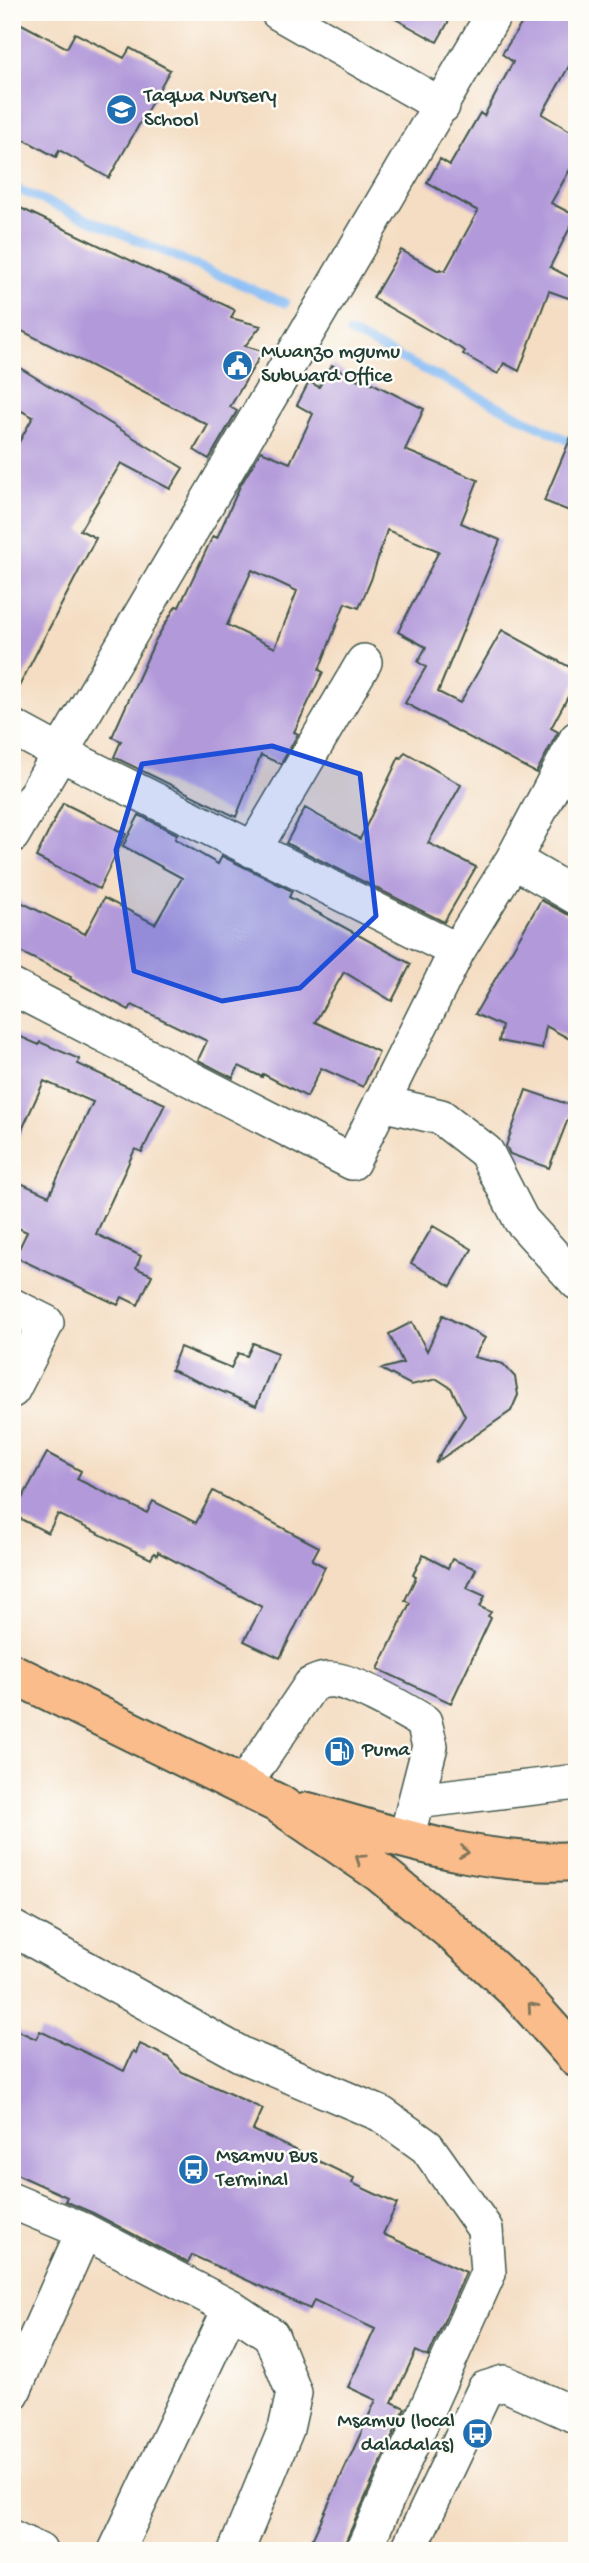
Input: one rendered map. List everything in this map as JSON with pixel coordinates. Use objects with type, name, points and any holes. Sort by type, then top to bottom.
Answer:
[{"type":"highway","points":[[12,1672],[279,1804],[380,1873],[452,1931],[519,1993],[577,2058]]},
{"type":"highway","points":[[279,1804],[438,1848],[506,1859],[577,1861]]},
{"type":"street","points":[[278,12],[442,106]]},
{"type":"street","points":[[12,835],[495,12]]},
{"type":"street","points":[[253,850],[364,662]]},
{"type":"street","points":[[12,727],[457,951]]},
{"type":"street","points":[[12,987],[352,1162],[457,951],[513,860],[577,739]]},
{"type":"street","points":[[513,860],[577,897]]},
{"type":"street","points":[[382,1103],[441,1117],[486,1152],[521,1220],[577,1282]]},
{"type":"street","points":[[12,1306],[46,1323],[12,1390]]},
{"type":"street","points":[[243,1786],[300,1697],[311,1685],[329,1679],[358,1688],[424,1722],[430,1746],[406,1839]]},
{"type":"street","points":[[416,1801],[577,1782]]},
{"type":"street","points":[[12,1928],[242,2055],[381,2114],[427,2147],[485,2229],[488,2273],[363,2551]]},
{"type":"street","points":[[12,2202],[84,2231],[231,2308],[271,2335],[294,2393],[286,2429],[236,2551]]},
{"type":"street","points":[[12,2393],[84,2231]]},
{"type":"street","points":[[117,2551],[231,2308]]},
{"type":"street","points":[[408,2551],[485,2389],[504,2383],[577,2416]]},
{"type":"street","points":[[12,2538],[40,2551]]},
{"type":"highlighted area","points":[[272,746],[360,774],[376,916],[300,988],[222,1001],[134,971],[116,850],[142,764]]},
{"type":"building","points":[[383,12],[454,12],[437,42]]},
{"type":"building","points":[[529,12],[577,12],[577,52],[542,114],[577,135],[577,157],[551,203],[576,216],[550,267],[577,281],[577,301],[549,291],[519,371],[504,363],[498,374],[463,354],[465,351],[373,298],[401,250],[439,271],[445,271],[478,211],[427,183],[440,159],[450,165],[480,113],[484,116],[513,62],[502,54]]},
{"type":"building","points":[[12,19],[67,48],[75,33],[124,58],[130,48],[170,70],[109,178],[59,150],[56,157],[12,133]]},
{"type":"building","points":[[12,204],[235,310],[231,318],[261,326],[245,346],[263,351],[230,407],[237,411],[209,459],[194,450],[208,425],[12,326]]},
{"type":"building","points":[[12,363],[183,468],[170,489],[121,463],[80,530],[96,538],[12,700],[12,455],[33,417],[12,406]]},
{"type":"building","points":[[332,365],[358,380],[360,377],[424,409],[405,450],[478,480],[461,523],[500,540],[438,692],[460,703],[502,630],[577,671],[577,680],[551,728],[558,732],[536,773],[405,703],[426,667],[418,662],[426,647],[398,632],[439,551],[387,530],[359,608],[345,603],[319,670],[323,672],[294,732],[298,734],[281,764],[261,755],[236,817],[114,757],[121,741],[112,737],[155,641],[176,606],[179,607],[213,536],[217,538],[240,486],[261,451],[290,463],[313,414],[297,405],[309,382],[319,387]],"holes":[[[252,570],[297,591],[275,648],[227,625]]]},
{"type":"building","points":[[577,423],[577,514],[544,501]]},
{"type":"building","points":[[405,752],[461,785],[428,843],[476,867],[444,922],[286,843],[305,808],[360,839],[399,757]]},
{"type":"building","points":[[63,803],[126,834],[99,889],[36,857]]},
{"type":"building","points":[[139,815],[177,834],[175,839],[218,864],[222,856],[292,891],[289,897],[411,964],[392,1001],[344,972],[315,1022],[379,1052],[363,1087],[321,1068],[307,1097],[263,1074],[262,1077],[239,1066],[233,1078],[198,1060],[207,1041],[132,1005],[129,1010],[12,948],[12,916],[19,901],[85,934],[104,898],[155,924],[182,878],[123,846]]},
{"type":"building","points":[[541,900],[577,917],[577,1043],[546,1026],[542,1049],[499,1041],[502,1026],[475,1014]]},
{"type":"building","points":[[12,1033],[79,1059],[78,1064],[165,1104],[142,1152],[135,1149],[96,1234],[141,1256],[136,1268],[152,1275],[138,1305],[122,1297],[118,1305],[15,1257],[27,1232],[12,1225],[12,1179],[49,1196],[93,1102],[44,1081],[12,1152]]},
{"type":"building","points":[[526,1090],[573,1106],[549,1168],[510,1154],[506,1146]]},
{"type":"building","points":[[433,1226],[472,1249],[451,1286],[411,1263]]},
{"type":"building","points":[[443,1315],[485,1338],[474,1357],[503,1364],[515,1377],[518,1395],[511,1411],[435,1463],[465,1416],[451,1388],[437,1379],[411,1385],[381,1369],[403,1363],[389,1334],[412,1322],[427,1351]]},
{"type":"building","points":[[253,1343],[278,1353],[256,1406],[171,1370],[180,1347],[231,1368],[238,1353],[247,1356]]},
{"type":"building","points":[[47,1453],[81,1471],[77,1479],[147,1513],[153,1501],[196,1523],[213,1491],[319,1547],[312,1560],[325,1567],[280,1658],[244,1641],[262,1607],[158,1552],[157,1555],[154,1553],[151,1559],[58,1514],[48,1533],[13,1515]]},
{"type":"building","points":[[423,1555],[448,1568],[452,1559],[476,1569],[467,1588],[485,1596],[480,1607],[491,1612],[488,1616],[491,1618],[451,1703],[378,1669],[410,1603],[405,1600]]},
{"type":"building","points":[[12,2028],[36,2039],[40,2031],[124,2071],[133,2051],[136,2053],[140,2044],[168,2057],[182,2072],[263,2109],[253,2130],[354,2178],[352,2183],[397,2204],[383,2234],[466,2272],[428,2357],[416,2351],[392,2402],[405,2408],[343,2551],[307,2551],[376,2400],[348,2387],[375,2329],[314,2300],[310,2309],[192,2255],[188,2263],[65,2201],[67,2197],[12,2172]]},
{"type":"waterway","points":[[12,187],[285,303]]},
{"type":"waterway","points":[[350,333],[577,445]]},
{"type":"place","name":"Taqwa Nursery School","points":[[121,109]]},
{"type":"place","name":"Mwanzo mgumu Subward Office","points":[[238,365]]},
{"type":"place","name":"Puma","points":[[339,1751]]},
{"type":"place","name":"Msamvu Bus Terminal","points":[[193,2169]]},
{"type":"place","name":"Msamvu (local daladalas)","points":[[478,2434]]}]
